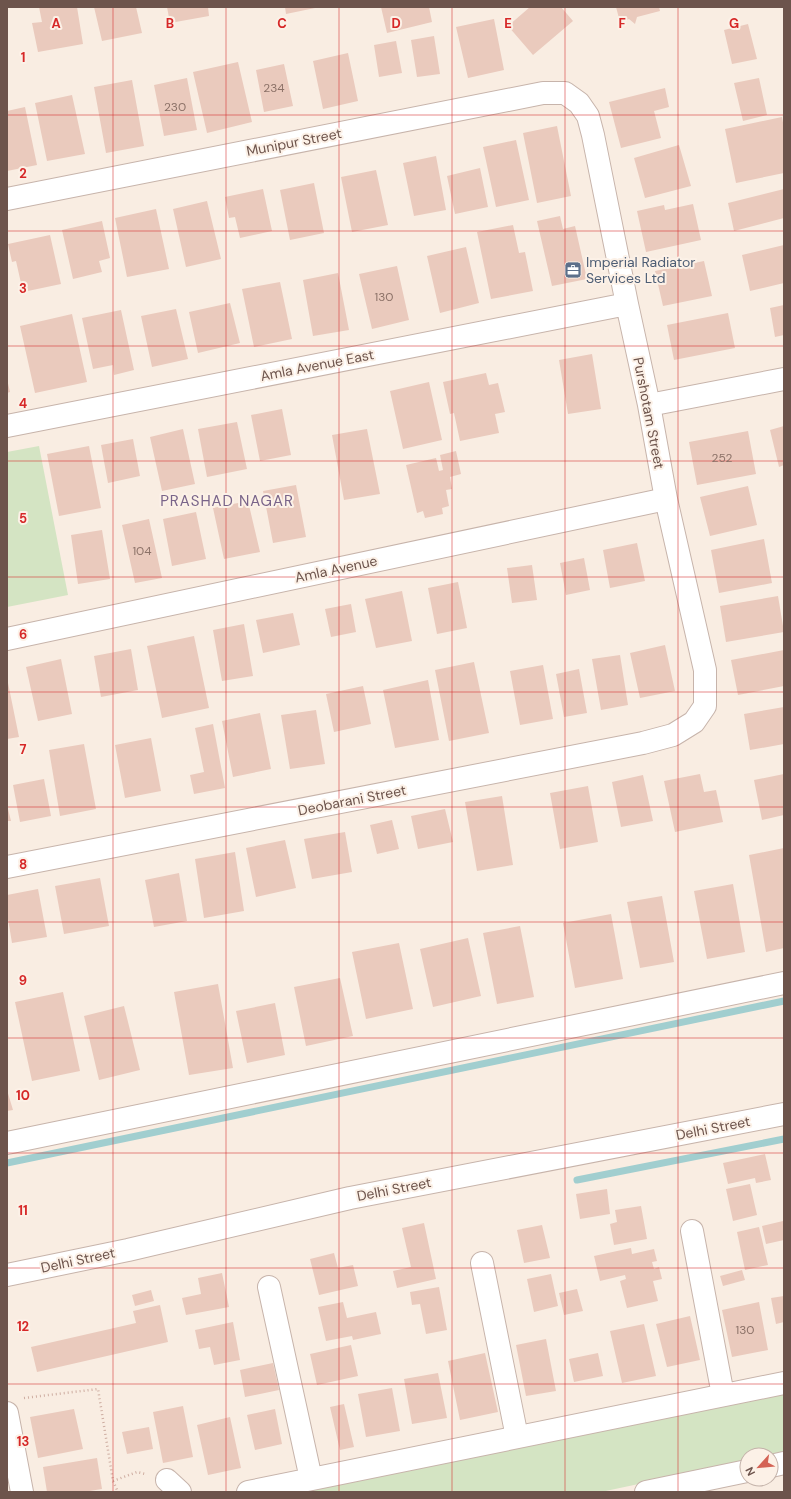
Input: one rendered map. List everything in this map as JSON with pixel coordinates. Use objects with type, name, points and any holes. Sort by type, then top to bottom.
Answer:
[{"type":"street","name":"Munipur Street","points":[[7,199],[543,92],[565,93],[579,103]]},
{"type":"street","name":"Purshotam Street","points":[[579,103],[588,116],[649,405],[666,499],[705,670],[705,706],[694,722]]},
{"type":"street","name":"Amla Avenue East","points":[[7,426],[627,304]]},
{"type":"street","points":[[649,405],[784,379]]},
{"type":"street","name":"Amla Avenue","points":[[7,639],[666,499]]},
{"type":"street","name":"Deobarani Street","points":[[7,867],[643,743],[673,735],[694,722]]},
{"type":"street","points":[[7,1143],[784,983]]},
{"type":"street","name":"Delhi Street","points":[[7,1275],[128,1250],[350,1198],[784,1114]]},
{"type":"street","points":[[692,1231],[723,1395]]},
{"type":"street","points":[[482,1263],[517,1437]]},
{"type":"street","points":[[269,1287],[310,1479]]},
{"type":"street","points":[[248,1492],[784,1383]]},
{"type":"street","points":[[15,1406],[11,1458],[22,1492]]},
{"type":"street","points":[[646,1492],[739,1473]]},
{"type":"path","points":[[15,1406],[98,1389],[113,1481],[118,1492]]},
{"type":"path","points":[[113,1481],[137,1472],[173,1486]]},
{"type":"green space","points":[[39,446],[68,595],[7,607],[7,452]]},
{"type":"green space","points":[[784,1392],[784,1454],[779,1454],[779,1447],[739,1447],[739,1463],[601,1492],[292,1492]]},
{"type":"building","points":[[39,7],[77,7],[83,44],[38,52],[32,23],[42,22]]},
{"type":"building","points":[[94,7],[136,7],[142,33],[102,41]]},
{"type":"building","points":[[167,7],[208,7],[209,16],[170,23]]},
{"type":"building","points":[[285,7],[315,7],[315,8],[286,14]]},
{"type":"building","points":[[381,7],[429,7],[432,22],[387,33]]},
{"type":"building","points":[[530,7],[561,7],[573,21],[533,55],[508,26]]},
{"type":"building","points":[[616,7],[659,7],[660,11],[637,17],[635,24],[629,19],[620,22]]},
{"type":"building","points":[[494,19],[504,70],[468,78],[456,27]]},
{"type":"building","points":[[748,24],[757,59],[732,64],[724,30]]},
{"type":"building","points":[[434,36],[440,74],[417,77],[411,40]]},
{"type":"building","points":[[396,41],[402,73],[379,77],[374,45]]},
{"type":"building","points":[[348,53],[358,101],[323,109],[313,61]]},
{"type":"building","points":[[238,62],[252,122],[207,133],[193,72]]},
{"type":"building","points":[[284,64],[293,106],[264,112],[256,70]]},
{"type":"building","points":[[187,78],[197,130],[164,136],[154,85]]},
{"type":"building","points":[[759,78],[767,115],[743,121],[734,83]]},
{"type":"building","points":[[132,80],[144,146],[106,153],[94,87]]},
{"type":"building","points":[[665,88],[669,107],[654,111],[661,138],[621,148],[609,102]]},
{"type":"building","points":[[72,95],[85,154],[47,161],[35,103]]},
{"type":"building","points":[[25,107],[37,165],[7,171],[7,111]]},
{"type":"building","points":[[782,117],[784,128],[784,173],[736,183],[725,129]]},
{"type":"building","points":[[557,126],[571,196],[537,203],[523,133]]},
{"type":"building","points":[[516,140],[529,200],[496,207],[483,147]]},
{"type":"building","points":[[679,145],[691,186],[645,198],[634,158]]},
{"type":"building","points":[[436,156],[446,210],[414,216],[403,163]]},
{"type":"building","points":[[480,168],[488,207],[455,214],[447,176]]},
{"type":"building","points":[[376,170],[388,225],[352,232],[341,177]]},
{"type":"building","points":[[314,183],[324,233],[290,240],[280,190]]},
{"type":"building","points":[[263,189],[272,231],[240,238],[235,217],[229,218],[225,197]]},
{"type":"building","points":[[784,189],[784,218],[734,231],[728,203]]},
{"type":"building","points":[[207,201],[221,259],[186,267],[173,209]]},
{"type":"building","points":[[693,204],[701,240],[646,252],[637,211],[664,205],[665,210]]},
{"type":"building","points":[[156,209],[169,269],[127,277],[115,218]]},
{"type":"building","points":[[560,216],[563,229],[575,226],[587,279],[552,286],[537,221]]},
{"type":"building","points":[[102,221],[110,258],[99,261],[102,272],[73,279],[62,230]]},
{"type":"building","points":[[513,225],[519,253],[525,252],[533,291],[491,299],[477,232]]},
{"type":"building","points":[[50,235],[61,284],[23,292],[16,261],[12,262],[8,244]]},
{"type":"building","points":[[784,245],[784,283],[750,291],[742,255]]},
{"type":"building","points":[[466,247],[479,303],[440,313],[427,256]]},
{"type":"building","points":[[704,261],[712,296],[663,306],[655,271]]},
{"type":"building","points":[[397,266],[409,320],[372,329],[359,274]]},
{"type":"building","points":[[338,273],[349,330],[313,336],[303,280]]},
{"type":"building","points":[[280,282],[292,339],[254,347],[242,289]]},
{"type":"building","points":[[230,303],[240,343],[198,353],[189,312]]},
{"type":"building","points":[[784,305],[784,335],[775,337],[770,308]]},
{"type":"building","points":[[176,309],[188,359],[152,367],[141,316]]},
{"type":"building","points":[[121,310],[134,370],[114,375],[113,365],[93,369],[82,318]]},
{"type":"building","points":[[728,313],[735,348],[674,360],[667,325]]},
{"type":"building","points":[[72,314],[87,382],[35,393],[20,326]]},
{"type":"building","points":[[592,354],[601,409],[568,414],[559,360]]},
{"type":"building","points":[[486,373],[489,385],[498,383],[505,412],[495,414],[499,433],[460,441],[454,413],[450,414],[443,382]]},
{"type":"building","points":[[7,379],[10,392],[7,393]]},
{"type":"building","points":[[429,382],[442,440],[403,449],[390,391]]},
{"type":"building","points":[[282,409],[291,455],[260,461],[251,415]]},
{"type":"building","points":[[237,422],[247,469],[207,477],[198,429]]},
{"type":"building","points":[[784,426],[784,465],[779,467],[770,430]]},
{"type":"building","points":[[183,429],[195,484],[162,491],[150,437]]},
{"type":"building","points":[[367,429],[380,494],[344,500],[332,435]]},
{"type":"building","points":[[748,431],[756,474],[697,485],[689,442]]},
{"type":"building","points":[[133,439],[140,476],[108,483],[101,445]]},
{"type":"building","points":[[89,446],[101,508],[59,516],[47,454]]},
{"type":"building","points":[[456,451],[461,474],[450,477],[452,489],[446,490],[449,506],[442,508],[443,514],[425,518],[423,511],[417,513],[406,465],[436,458],[439,471],[443,470],[440,455]]},
{"type":"building","points":[[296,485],[306,537],[273,543],[263,491]]},
{"type":"building","points":[[748,486],[757,525],[710,536],[700,497]]},
{"type":"building","points":[[248,501],[260,552],[224,559],[213,508]]},
{"type":"building","points":[[196,512],[206,559],[172,566],[163,519]]},
{"type":"building","points":[[149,519],[162,578],[135,583],[122,525]]},
{"type":"building","points":[[102,530],[110,579],[78,584],[71,535]]},
{"type":"building","points":[[764,539],[772,583],[719,593],[711,550]]},
{"type":"building","points":[[637,543],[645,581],[610,588],[603,550]]},
{"type":"building","points":[[584,558],[590,590],[566,595],[560,563]]},
{"type":"building","points":[[532,565],[537,600],[512,603],[507,568]]},
{"type":"building","points":[[458,582],[467,628],[437,634],[428,588]]},
{"type":"building","points":[[402,591],[412,641],[376,648],[365,599]]},
{"type":"building","points":[[778,596],[784,632],[726,642],[720,606]]},
{"type":"building","points":[[351,604],[356,632],[331,637],[325,609]]},
{"type":"building","points":[[293,613],[300,645],[263,653],[256,620]]},
{"type":"building","points":[[244,624],[253,676],[222,681],[213,630]]},
{"type":"building","points":[[194,636],[209,708],[162,718],[147,646]]},
{"type":"building","points":[[665,645],[675,691],[640,698],[630,653]]},
{"type":"building","points":[[131,649],[138,690],[101,697],[94,656]]},
{"type":"building","points":[[784,650],[784,686],[738,695],[731,660]]},
{"type":"building","points":[[620,655],[628,705],[601,710],[592,659]]},
{"type":"building","points":[[61,659],[72,714],[38,721],[26,667]]},
{"type":"building","points":[[474,662],[489,733],[449,741],[435,670]]},
{"type":"building","points":[[543,665],[553,719],[520,725],[510,671]]},
{"type":"building","points":[[579,669],[587,713],[564,717],[556,674]]},
{"type":"building","points":[[7,678],[19,737],[7,739]]},
{"type":"building","points":[[428,680],[439,740],[395,748],[383,690]]},
{"type":"building","points":[[363,686],[371,724],[334,732],[326,694]]},
{"type":"building","points":[[784,707],[784,744],[750,750],[744,714]]},
{"type":"building","points":[[316,710],[325,764],[290,769],[281,715]]},
{"type":"building","points":[[260,713],[271,769],[233,777],[222,721]]},
{"type":"building","points":[[213,724],[225,788],[194,794],[190,775],[204,772],[195,728]]},
{"type":"building","points":[[151,738],[161,791],[125,798],[115,745]]},
{"type":"building","points":[[84,744],[96,809],[60,816],[49,750]]},
{"type":"building","points":[[700,774],[704,792],[716,790],[723,822],[675,832],[664,781]]},
{"type":"building","points":[[784,774],[784,815],[762,820],[754,780]]},
{"type":"building","points":[[643,775],[653,821],[621,827],[612,782]]},
{"type":"building","points":[[44,779],[51,816],[20,822],[13,785]]},
{"type":"building","points":[[588,786],[598,842],[560,849],[550,793]]},
{"type":"building","points":[[502,796],[513,865],[477,871],[465,802]]},
{"type":"building","points":[[7,805],[11,821],[7,821]]},
{"type":"building","points":[[445,809],[453,842],[418,849],[411,816]]},
{"type":"building","points":[[392,820],[399,849],[377,854],[370,825]]},
{"type":"building","points":[[345,832],[352,872],[312,879],[304,839]]},
{"type":"building","points":[[285,840],[296,888],[256,897],[246,848]]},
{"type":"building","points":[[784,848],[784,948],[766,952],[749,855]]},
{"type":"building","points":[[235,852],[244,911],[204,918],[195,859]]},
{"type":"building","points":[[179,873],[187,921],[154,927],[145,880]]},
{"type":"building","points":[[100,878],[109,926],[64,934],[55,886]]},
{"type":"building","points":[[733,884],[745,952],[707,959],[694,891]]},
{"type":"building","points":[[38,889],[47,937],[12,943],[7,913],[7,895]]},
{"type":"building","points":[[662,896],[674,962],[640,968],[627,902]]},
{"type":"building","points":[[611,914],[623,979],[575,988],[563,923]]},
{"type":"building","points":[[520,926],[534,997],[497,1004],[483,933]]},
{"type":"building","points":[[468,938],[481,996],[433,1007],[420,949]]},
{"type":"building","points":[[399,943],[413,1009],[366,1019],[352,952]]},
{"type":"building","points":[[340,978],[353,1036],[306,1046],[294,987]]},
{"type":"building","points":[[218,984],[233,1068],[189,1075],[174,992]]},
{"type":"building","points":[[63,992],[80,1071],[32,1081],[15,1002]]},
{"type":"building","points":[[275,1003],[285,1055],[247,1063],[236,1011]]},
{"type":"building","points":[[124,1006],[140,1070],[99,1080],[84,1016]]},
{"type":"building","points":[[7,1090],[13,1110],[7,1111]]},
{"type":"building","points":[[765,1154],[771,1180],[756,1183],[755,1178],[728,1184],[723,1163]]},
{"type":"building","points":[[750,1184],[757,1215],[733,1221],[726,1189]]},
{"type":"building","points":[[607,1189],[610,1214],[580,1219],[576,1194]]},
{"type":"building","points":[[641,1206],[647,1239],[614,1245],[610,1224],[617,1222],[615,1210]]},
{"type":"building","points":[[783,1221],[784,1240],[766,1244],[762,1226]]},
{"type":"building","points":[[424,1223],[436,1279],[397,1288],[393,1271],[411,1267],[402,1228]]},
{"type":"building","points":[[542,1225],[550,1258],[524,1263],[517,1230]]},
{"type":"building","points":[[759,1227],[768,1265],[745,1270],[737,1232]]},
{"type":"building","points":[[631,1248],[632,1254],[654,1249],[657,1261],[652,1262],[654,1269],[659,1267],[662,1279],[653,1281],[658,1301],[627,1308],[620,1281],[626,1279],[625,1275],[600,1281],[594,1256]]},
{"type":"building","points":[[334,1253],[338,1268],[353,1265],[358,1286],[319,1295],[310,1259]]},
{"type":"building","points":[[742,1270],[745,1280],[723,1286],[720,1276]]},
{"type":"building","points":[[222,1273],[229,1307],[186,1315],[182,1298],[201,1294],[198,1278]]},
{"type":"building","points":[[551,1274],[558,1306],[534,1312],[527,1279]]},
{"type":"building","points":[[439,1287],[447,1330],[426,1334],[420,1304],[412,1305],[410,1292]]},
{"type":"building","points":[[577,1289],[583,1311],[564,1315],[559,1293]]},
{"type":"building","points":[[151,1290],[154,1301],[135,1306],[132,1295]]},
{"type":"building","points":[[784,1296],[784,1322],[776,1324],[771,1298]]},
{"type":"building","points":[[343,1302],[347,1318],[376,1312],[381,1334],[353,1340],[352,1336],[326,1341],[318,1307]]},
{"type":"building","points":[[759,1302],[768,1350],[732,1357],[722,1310]]},
{"type":"building","points":[[160,1305],[168,1342],[37,1372],[31,1347],[136,1323],[133,1311]]},
{"type":"building","points":[[690,1316],[700,1360],[667,1367],[656,1324]]},
{"type":"building","points":[[233,1322],[240,1360],[214,1365],[210,1347],[199,1349],[195,1330]]},
{"type":"building","points":[[644,1324],[656,1376],[622,1383],[610,1331]]},
{"type":"building","points":[[546,1339],[556,1391],[526,1396],[516,1345]]},
{"type":"building","points":[[351,1345],[358,1376],[317,1385],[310,1354]]},
{"type":"building","points":[[485,1353],[498,1412],[460,1420],[448,1361]]},
{"type":"building","points":[[598,1353],[603,1376],[574,1382],[569,1359]]},
{"type":"building","points":[[273,1363],[279,1390],[245,1397],[240,1370]]},
{"type":"building","points":[[438,1373],[447,1418],[412,1424],[404,1379]]},
{"type":"building","points":[[392,1388],[400,1431],[366,1437],[358,1394]]},
{"type":"building","points":[[344,1404],[354,1447],[340,1450],[330,1407]]},
{"type":"building","points":[[183,1406],[193,1457],[163,1463],[153,1412]]},
{"type":"building","points":[[74,1409],[83,1449],[38,1458],[30,1417]]},
{"type":"building","points":[[275,1409],[282,1444],[255,1450],[247,1415]]},
{"type":"building","points":[[230,1417],[241,1468],[208,1475],[197,1425]]},
{"type":"building","points":[[149,1427],[153,1449],[127,1454],[122,1432]]},
{"type":"building","points":[[97,1458],[102,1489],[83,1492],[47,1492],[43,1467]]},
{"type":"waterway","points":[[7,1163],[784,1001]]},
{"type":"waterway","points":[[577,1180],[784,1139]]},
{"type":"place","name":"Imperial Radiator Services Ltd","points":[[573,270]]},
{"type":"district","name":"PRASHAD NAGAR","points":[[227,501]]}]
